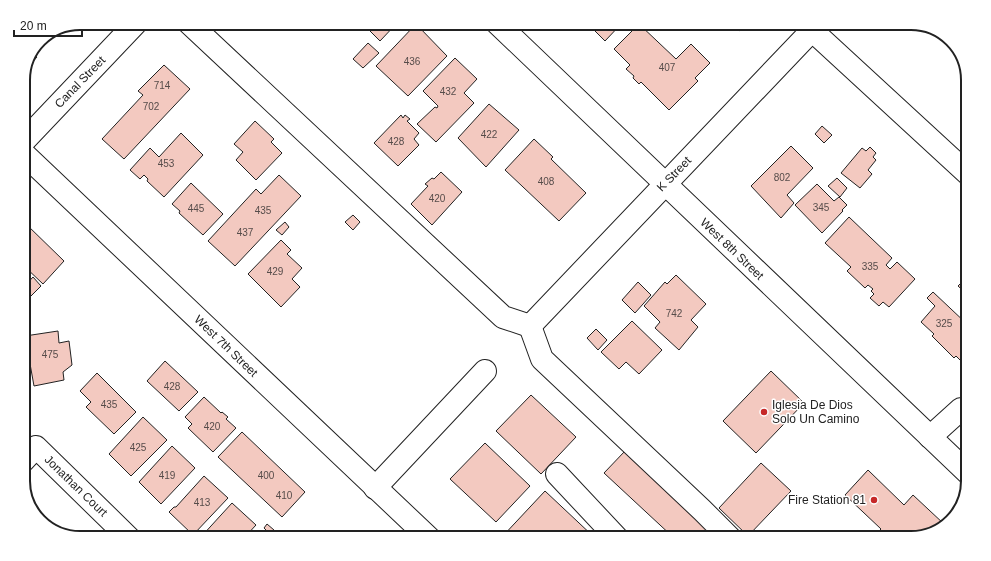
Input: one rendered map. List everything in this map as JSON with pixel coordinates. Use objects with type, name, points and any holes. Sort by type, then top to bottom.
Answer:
[{"type":"street","name":"Canal Street","points":[[30,135],[129,30]]},
{"type":"street","points":[[196,30],[503,317],[530,326],[542,359],[723,531]]},
{"type":"street","name":"West 8th Street","points":[[503,30],[961,466]]},
{"type":"street","name":"K Street","points":[[530,326],[808,30]]},
{"type":"street","points":[[816,30],[961,167]]},
{"type":"street","name":"West 7th Street","points":[[30,160],[421,531]]},
{"type":"street","points":[[375,488],[485,370]]},
{"type":"street","points":[[930,437],[961,409]]},
{"type":"street","name":"Jonathan Court","points":[[30,453],[36,447],[122,531]]},
{"type":"street","points":[[557,474],[610,531]]},
{"type":"building","points":[[369,30],[390,30],[380,41]]},
{"type":"building","points":[[410,30],[422,30],[447,56],[408,96],[376,66]]},
{"type":"building","points":[[594,30],[615,30],[605,41]]},
{"type":"building","points":[[633,30],[645,30],[676,59],[691,44],[710,63],[695,78],[698,81],[669,110],[641,82],[639,84],[633,78],[634,76],[626,69],[630,65],[614,49]]},
{"type":"building","points":[[368,43],[379,53],[363,68],[353,59]]},
{"type":"building","points":[[455,58],[477,79],[464,93],[474,103],[436,142],[417,124],[438,106],[423,91]]},
{"type":"building","points":[[164,65],[190,89],[124,159],[102,139],[143,95],[138,91]]},
{"type":"building","points":[[489,104],[519,130],[486,167],[458,138]]},
{"type":"building","points":[[401,115],[403,118],[405,115],[410,119],[407,121],[419,133],[414,139],[419,145],[398,166],[374,143]]},
{"type":"building","points":[[255,121],[274,139],[271,142],[282,153],[256,180],[236,160],[243,152],[234,144]]},
{"type":"building","points":[[822,126],[832,135],[824,143],[815,134]]},
{"type":"building","points":[[181,133],[203,155],[164,197],[147,181],[148,179],[144,175],[140,179],[130,170],[150,148],[159,157]]},
{"type":"building","points":[[534,139],[553,157],[551,159],[586,193],[559,221],[505,170]]},
{"type":"building","points":[[791,146],[813,168],[787,195],[794,203],[781,218],[751,186]]},
{"type":"building","points":[[870,147],[876,153],[873,157],[876,160],[868,170],[872,174],[860,188],[841,173],[862,148],[866,151]]},
{"type":"building","points":[[441,172],[462,192],[432,225],[411,204],[428,186],[425,184],[432,178],[434,179]]},
{"type":"building","points":[[279,175],[301,196],[235,266],[208,241],[256,189],[261,194]]},
{"type":"building","points":[[837,178],[847,188],[840,197],[828,186]]},
{"type":"building","points":[[191,183],[223,214],[203,235],[179,213],[180,211],[172,204]]},
{"type":"building","points":[[817,184],[834,201],[839,197],[847,205],[822,233],[795,205]]},
{"type":"building","points":[[353,215],[360,222],[353,230],[345,222]]},
{"type":"building","points":[[849,217],[892,258],[886,265],[890,269],[897,262],[915,279],[889,307],[883,302],[879,306],[870,298],[874,294],[871,291],[873,289],[868,285],[865,288],[847,271],[851,267],[825,243]]},
{"type":"building","points":[[285,222],[289,227],[282,235],[276,230]]},
{"type":"building","points":[[30,228],[64,261],[43,284],[30,272]]},
{"type":"building","points":[[281,240],[291,250],[287,254],[302,268],[292,279],[300,287],[281,307],[248,274]]},
{"type":"building","points":[[676,275],[706,304],[691,320],[698,327],[679,350],[655,328],[660,322],[644,306],[665,282],[667,284]]},
{"type":"building","points":[[33,277],[41,286],[30,297],[30,280]]},
{"type":"building","points":[[638,282],[651,295],[635,313],[622,300]]},
{"type":"building","points":[[933,292],[961,318],[961,361],[956,356],[954,358],[932,336],[934,334],[921,322],[935,306],[927,298]]},
{"type":"building","points":[[632,321],[662,350],[639,374],[626,362],[619,369],[601,352]]},
{"type":"building","points":[[596,329],[607,340],[598,350],[587,338]]},
{"type":"building","points":[[58,331],[59,343],[69,341],[72,365],[63,372],[64,380],[34,386],[30,364],[30,335]]},
{"type":"building","points":[[165,361],[198,392],[179,411],[147,381]]},
{"type":"building","name":"Iglesia De Dios Solo Un Camino","points":[[771,371],[804,403],[756,453],[723,421]]},
{"type":"building","points":[[97,373],[136,412],[114,434],[86,407],[91,402],[80,391]]},
{"type":"building","points":[[531,395],[576,437],[541,474],[496,431]]},
{"type":"building","points":[[204,397],[221,413],[222,412],[228,417],[226,419],[236,428],[213,452],[188,428],[192,424],[185,417]]},
{"type":"building","points":[[143,417],[167,440],[131,476],[109,454]]},
{"type":"building","points":[[242,432],[305,492],[282,517],[218,457]]},
{"type":"building","points":[[485,443],[530,486],[496,522],[450,479]]},
{"type":"building","points":[[172,446],[195,468],[161,504],[139,482]]},
{"type":"building","points":[[625,451],[710,531],[666,531],[604,473]]},
{"type":"building","points":[[761,463],[791,491],[753,531],[743,531],[719,508]]},
{"type":"building","name":"Fire Station 81","points":[[868,470],[904,505],[913,495],[941,521],[930,527],[917,531],[879,531],[881,529],[845,495]]},
{"type":"building","points":[[204,476],[228,498],[197,531],[189,531],[169,512],[176,507]]},
{"type":"building","points":[[545,491],[588,531],[508,531]]},
{"type":"building","points":[[232,503],[256,525],[250,531],[206,531]]},
{"type":"building","points":[[267,524],[274,530],[267,531],[264,528]]},
{"type":"place","name":"Iglesia De Dios Solo Un Camino","points":[[764,412]]},
{"type":"place","name":"Fire Station 81","points":[[874,500]]}]
